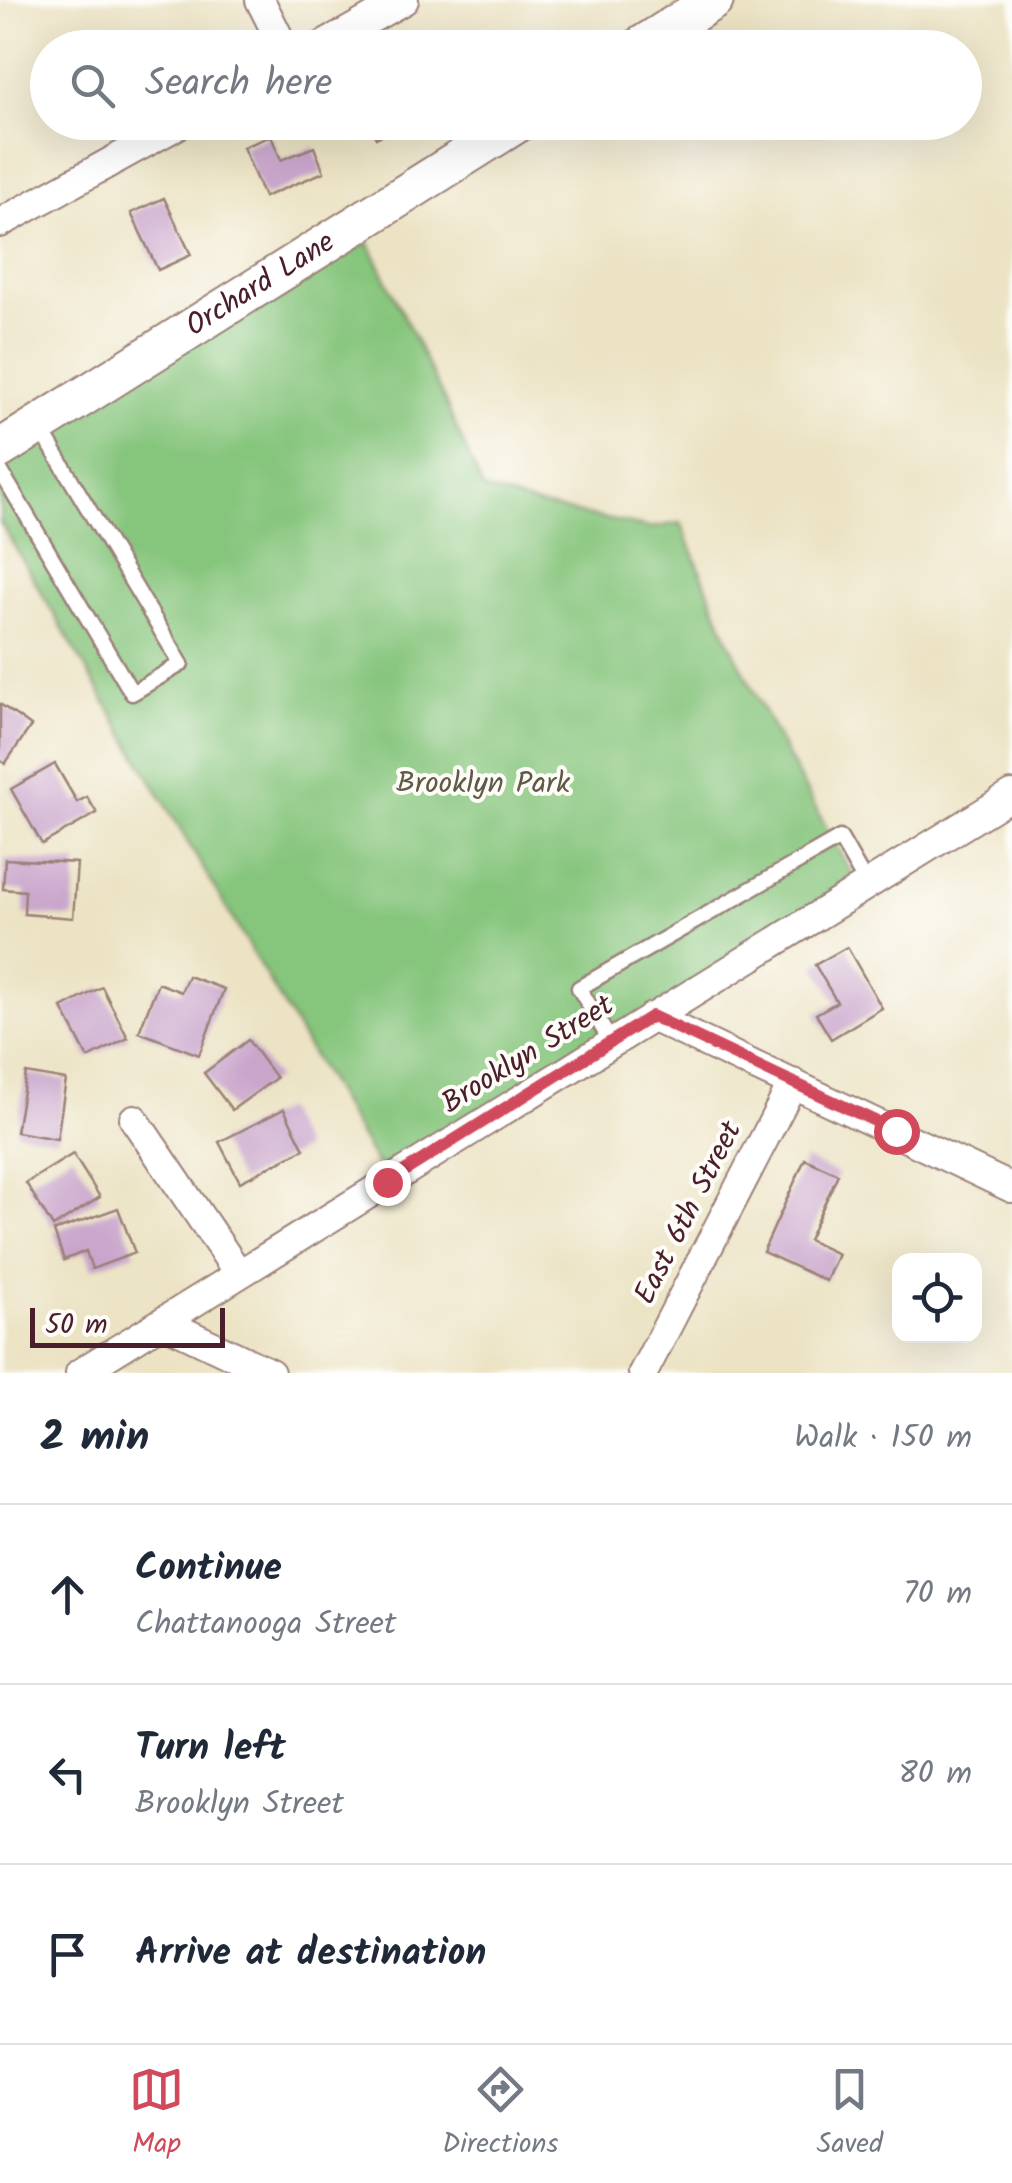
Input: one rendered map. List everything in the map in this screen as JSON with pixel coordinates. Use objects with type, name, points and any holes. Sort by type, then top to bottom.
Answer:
[{"type":"street","points":[[260,0],[275,30]]},
{"type":"street","points":[[351,30],[404,0]]},
{"type":"street","points":[[666,30],[714,0]]},
{"type":"street","points":[[0,223],[150,140]]},
{"type":"street","name":"Orchard Lane","points":[[0,450],[490,140]]},
{"type":"street","name":"Brooklyn Street","points":[[80,1373],[1012,795]]},
{"type":"street","points":[[652,1016],[1012,1188]]},
{"type":"street","name":"East 6th Street","points":[[643,1373],[793,1083]]},
{"type":"street","points":[[134,1118],[239,1274]]},
{"type":"street","points":[[163,1322],[270,1373]]},
{"type":"lane","points":[[0,470],[132,693],[181,664],[38,425]]},
{"type":"lane","points":[[611,1042],[579,988],[840,838],[867,884]]},
{"type":"green space","name":"Brooklyn Park","points":[[368,242],[483,489],[537,505],[650,528],[681,523],[728,639],[860,889],[387,1182],[0,522],[0,451]]},
{"type":"building","points":[[273,140],[281,160],[314,147],[324,172],[264,197],[243,147]]},
{"type":"building","points":[[164,198],[191,255],[158,270],[131,213]]},
{"type":"building","points":[[0,704],[31,726],[5,764],[0,760]]},
{"type":"building","points":[[55,764],[77,802],[87,797],[97,813],[42,844],[11,789]]},
{"type":"building","points":[[5,859],[77,863],[73,918],[24,914],[25,891],[3,889]]},
{"type":"building","points":[[847,947],[882,1008],[831,1039],[816,1014],[837,1002],[815,965]]},
{"type":"building","points":[[188,976],[224,989],[199,1055],[139,1032],[158,983],[181,992]]},
{"type":"building","points":[[102,987],[128,1038],[88,1058],[62,1008]]},
{"type":"building","points":[[248,1040],[276,1078],[232,1110],[204,1073]]},
{"type":"building","points":[[26,1073],[66,1080],[57,1139],[16,1132]]},
{"type":"building","points":[[284,1109],[304,1149],[240,1182],[219,1142]]},
{"type":"building","points":[[73,1154],[100,1197],[53,1227],[26,1183]]},
{"type":"building","points":[[805,1159],[838,1174],[808,1240],[838,1254],[826,1281],[763,1252]]},
{"type":"building","points":[[118,1208],[135,1253],[92,1269],[86,1251],[64,1260],[54,1231]]},
{"type":"route","points":[[387,1182],[652,1016],[896,1131]]}]
